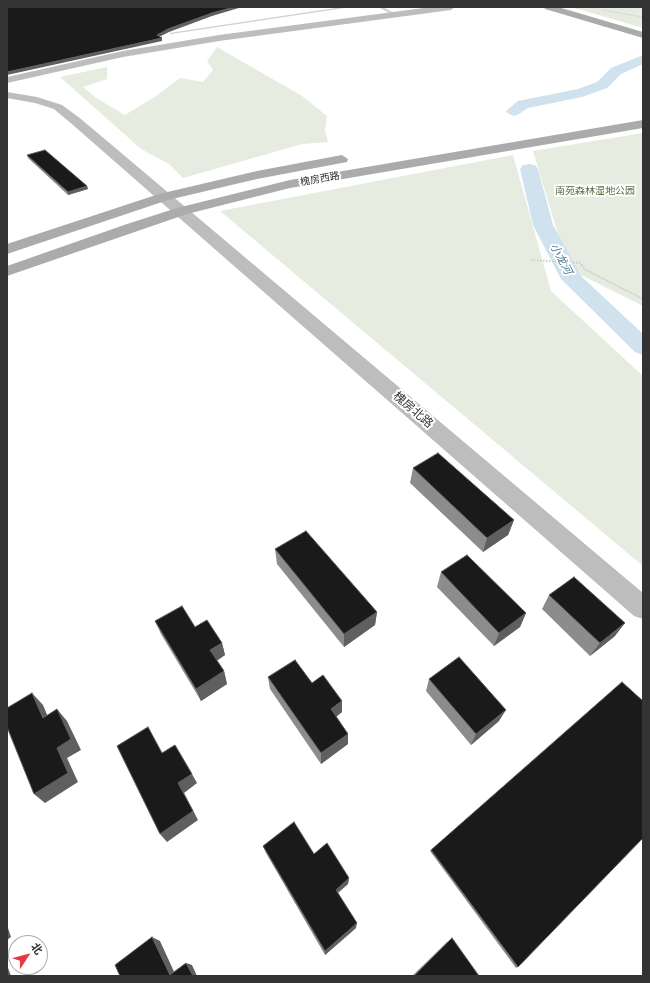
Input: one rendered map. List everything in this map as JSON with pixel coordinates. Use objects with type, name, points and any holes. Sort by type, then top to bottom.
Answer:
[{"type":"main road","points":[[548,7],[643,35]]},
{"type":"main road","points":[[565,7],[643,30]]},
{"type":"main road","name":"槐房西路","points":[[7,271],[40,258],[182,211],[321,178],[643,124]]},
{"type":"main road","name":"槐房西路","points":[[7,249],[164,197],[257,175],[352,158]]},
{"type":"street","points":[[7,80],[123,54],[219,38],[451,7]]},
{"type":"street","name":"槐房北路","points":[[7,95],[37,100],[58,107],[182,211],[643,608]]},
{"type":"lane","points":[[171,33],[349,7]]},
{"type":"lane","points":[[380,7],[394,14]]},
{"type":"path","points":[[598,10],[643,17]]},
{"type":"path","points":[[531,260],[580,263],[586,270],[643,299]]},
{"type":"green space","points":[[571,7],[643,7],[643,28]]},
{"type":"green space","points":[[217,47],[302,96],[327,116],[325,130],[328,142],[302,144],[183,178],[169,164],[141,149],[60,77],[107,67],[107,79],[83,87],[96,98],[125,115],[156,96],[180,78],[203,82],[213,70],[207,61]]},
{"type":"green space","name":"南苑森林湿地公园","points":[[643,133],[643,306],[577,273],[564,254],[533,151]]},
{"type":"green space","points":[[513,155],[551,291],[643,376],[643,566],[220,211]]},
{"type":"building","points":[[7,7],[234,7],[212,13],[168,29],[157,35],[162,38],[7,72]]},
{"type":"building","points":[[45,150],[87,186],[68,192],[27,155]]},
{"type":"building","points":[[438,453],[514,520],[487,538],[413,468]]},
{"type":"building","points":[[306,531],[377,612],[344,634],[275,549]]},
{"type":"building","points":[[467,555],[526,613],[499,633],[441,572]]},
{"type":"building","points":[[574,577],[625,623],[600,643],[549,595]]},
{"type":"building","points":[[182,606],[195,627],[207,620],[222,643],[210,650],[224,671],[196,689],[155,621]]},
{"type":"building","points":[[459,657],[506,710],[476,734],[429,679]]},
{"type":"building","points":[[295,660],[312,683],[323,675],[342,701],[331,709],[348,734],[321,753],[268,677]]},
{"type":"building","points":[[622,682],[643,701],[643,838],[518,967],[431,850]]},
{"type":"building","points":[[32,693],[43,718],[57,709],[71,739],[57,748],[68,773],[34,794],[7,727],[7,708]]},
{"type":"building","points":[[148,727],[162,753],[175,745],[192,774],[178,783],[193,811],[160,834],[117,746]]},
{"type":"building","points":[[294,822],[314,854],[327,843],[349,878],[336,890],[357,923],[325,951],[263,846]]},
{"type":"building","points":[[152,937],[170,975],[186,963],[193,976],[120,976],[115,965]]},
{"type":"building","points":[[452,938],[479,976],[414,976]]},
{"type":"waterway","name":"小龙河","points":[[514,111],[523,104],[582,93],[602,85],[616,71],[643,59]]},
{"type":"waterway","name":"小龙河","points":[[529,169],[543,225],[572,279],[643,347]]}]
